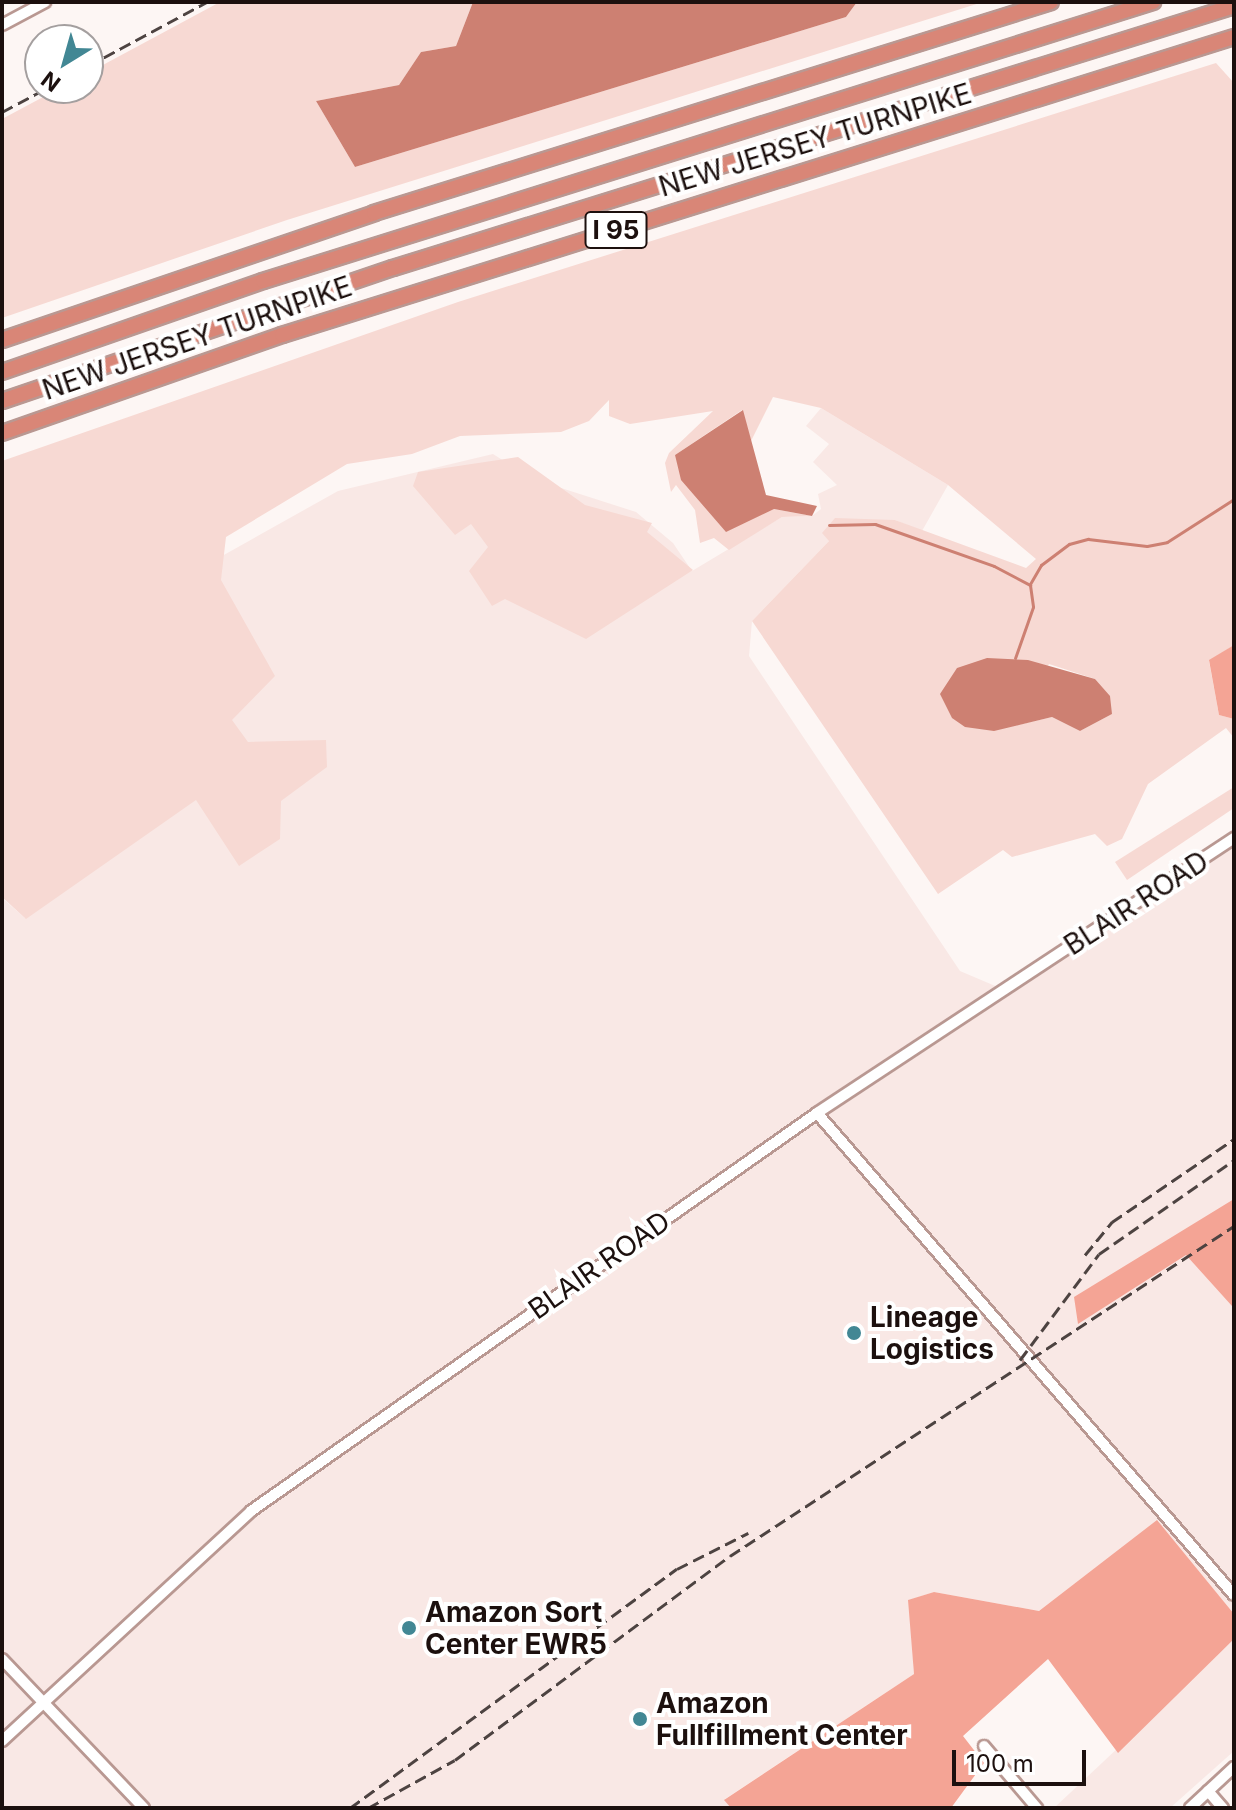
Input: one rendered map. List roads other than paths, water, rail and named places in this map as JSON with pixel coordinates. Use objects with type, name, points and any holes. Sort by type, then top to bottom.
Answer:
[{"type":"highway","points":[[2,340],[374,213],[1051,2]]},
{"type":"highway","name":"NEW JERSEY TURNPIKE","points":[[2,372],[278,276],[1153,2]]},
{"type":"highway","name":"NEW JERSEY TURNPIKE","points":[[2,401],[393,268],[1234,6]]},
{"type":"highway","name":"NEW JERSEY TURNPIKE","points":[[2,433],[282,335],[1234,37]]},
{"type":"street","points":[[2,25],[33,5],[45,2]]},
{"type":"street","name":"BLAIR ROAD","points":[[2,1741],[251,1511],[817,1113],[1234,838]]},
{"type":"street","points":[[817,1113],[1231,1588]]},
{"type":"street","points":[[2,1659],[144,1808]]},
{"type":"street","points":[[984,1746],[1037,1808]]},
{"type":"street","points":[[1190,1808],[1234,1767]]},
{"type":"street","points":[[1208,1791],[1223,1808]]},
{"type":"waterway","points":[[1030,584],[1041,565],[1069,544],[1088,539],[1147,546],[1167,542],[1234,499]]},
{"type":"waterway","points":[[829,525],[875,524],[994,566],[1030,585],[1033,607],[1015,658]]},
{"type":"railway","points":[[104,57],[207,2]]},
{"type":"railway","points":[[2,112],[24,100]]},
{"type":"railway","points":[[1085,1255],[1112,1222],[1234,1139]]},
{"type":"railway","points":[[1020,1360],[1099,1254],[1234,1160]]},
{"type":"railway","points":[[368,1808],[455,1760],[730,1556],[1234,1226]]},
{"type":"railway","points":[[350,1808],[677,1569],[748,1533]]},
{"type":"place","name":"Lineage Logistics","points":[[854,1333]]},
{"type":"place","name":"Amazon Sort Center EWR5","points":[[409,1628]]},
{"type":"place","name":"Amazon Fullfillment Center","points":[[640,1719]]}]
